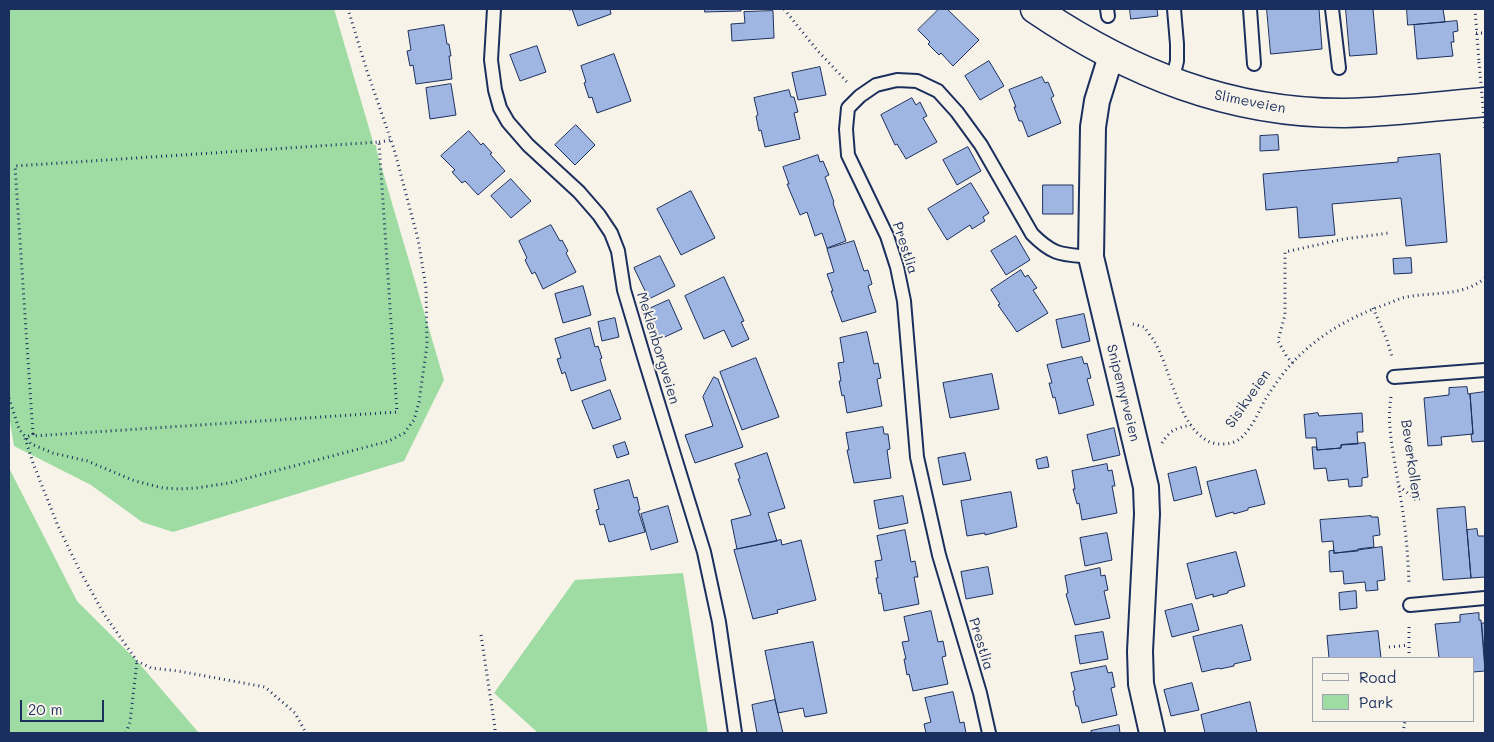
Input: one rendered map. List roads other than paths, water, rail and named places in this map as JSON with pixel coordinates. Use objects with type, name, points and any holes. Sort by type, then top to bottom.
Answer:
[{"type":"street","name":"Slimeveien","points":[[1036,9],[1111,56],[1172,82],[1229,100],[1257,106],[1313,112],[1370,112],[1485,102]]},
{"type":"street","name":"Snipemyrveien","points":[[1111,56],[1097,101],[1093,127],[1091,257],[1146,487],[1147,514],[1140,651],[1141,684],[1152,733]]},
{"type":"lane","name":"Meklenborgveien","points":[[494,9],[492,60],[495,90],[500,108],[508,122],[528,145],[579,192],[599,215],[618,251],[624,290],[704,552],[718,622],[735,733]]},
{"type":"lane","points":[[1172,82],[1177,61],[1174,9]]},
{"type":"lane","points":[[1250,9],[1254,64]]},
{"type":"lane","points":[[1332,9],[1338,68]]},
{"type":"lane","name":"Prestlia","points":[[989,733],[980,693],[939,554],[917,456],[904,301],[897,267],[887,236],[848,155],[846,129],[848,108],[860,96],[876,85],[896,80],[917,81],[938,90],[958,112],[981,145],[1032,234],[1044,246],[1056,253],[1091,257]]},
{"type":"lane","points":[[1394,377],[1485,370]]},
{"type":"lane","points":[[1410,605],[1485,598]]}]
